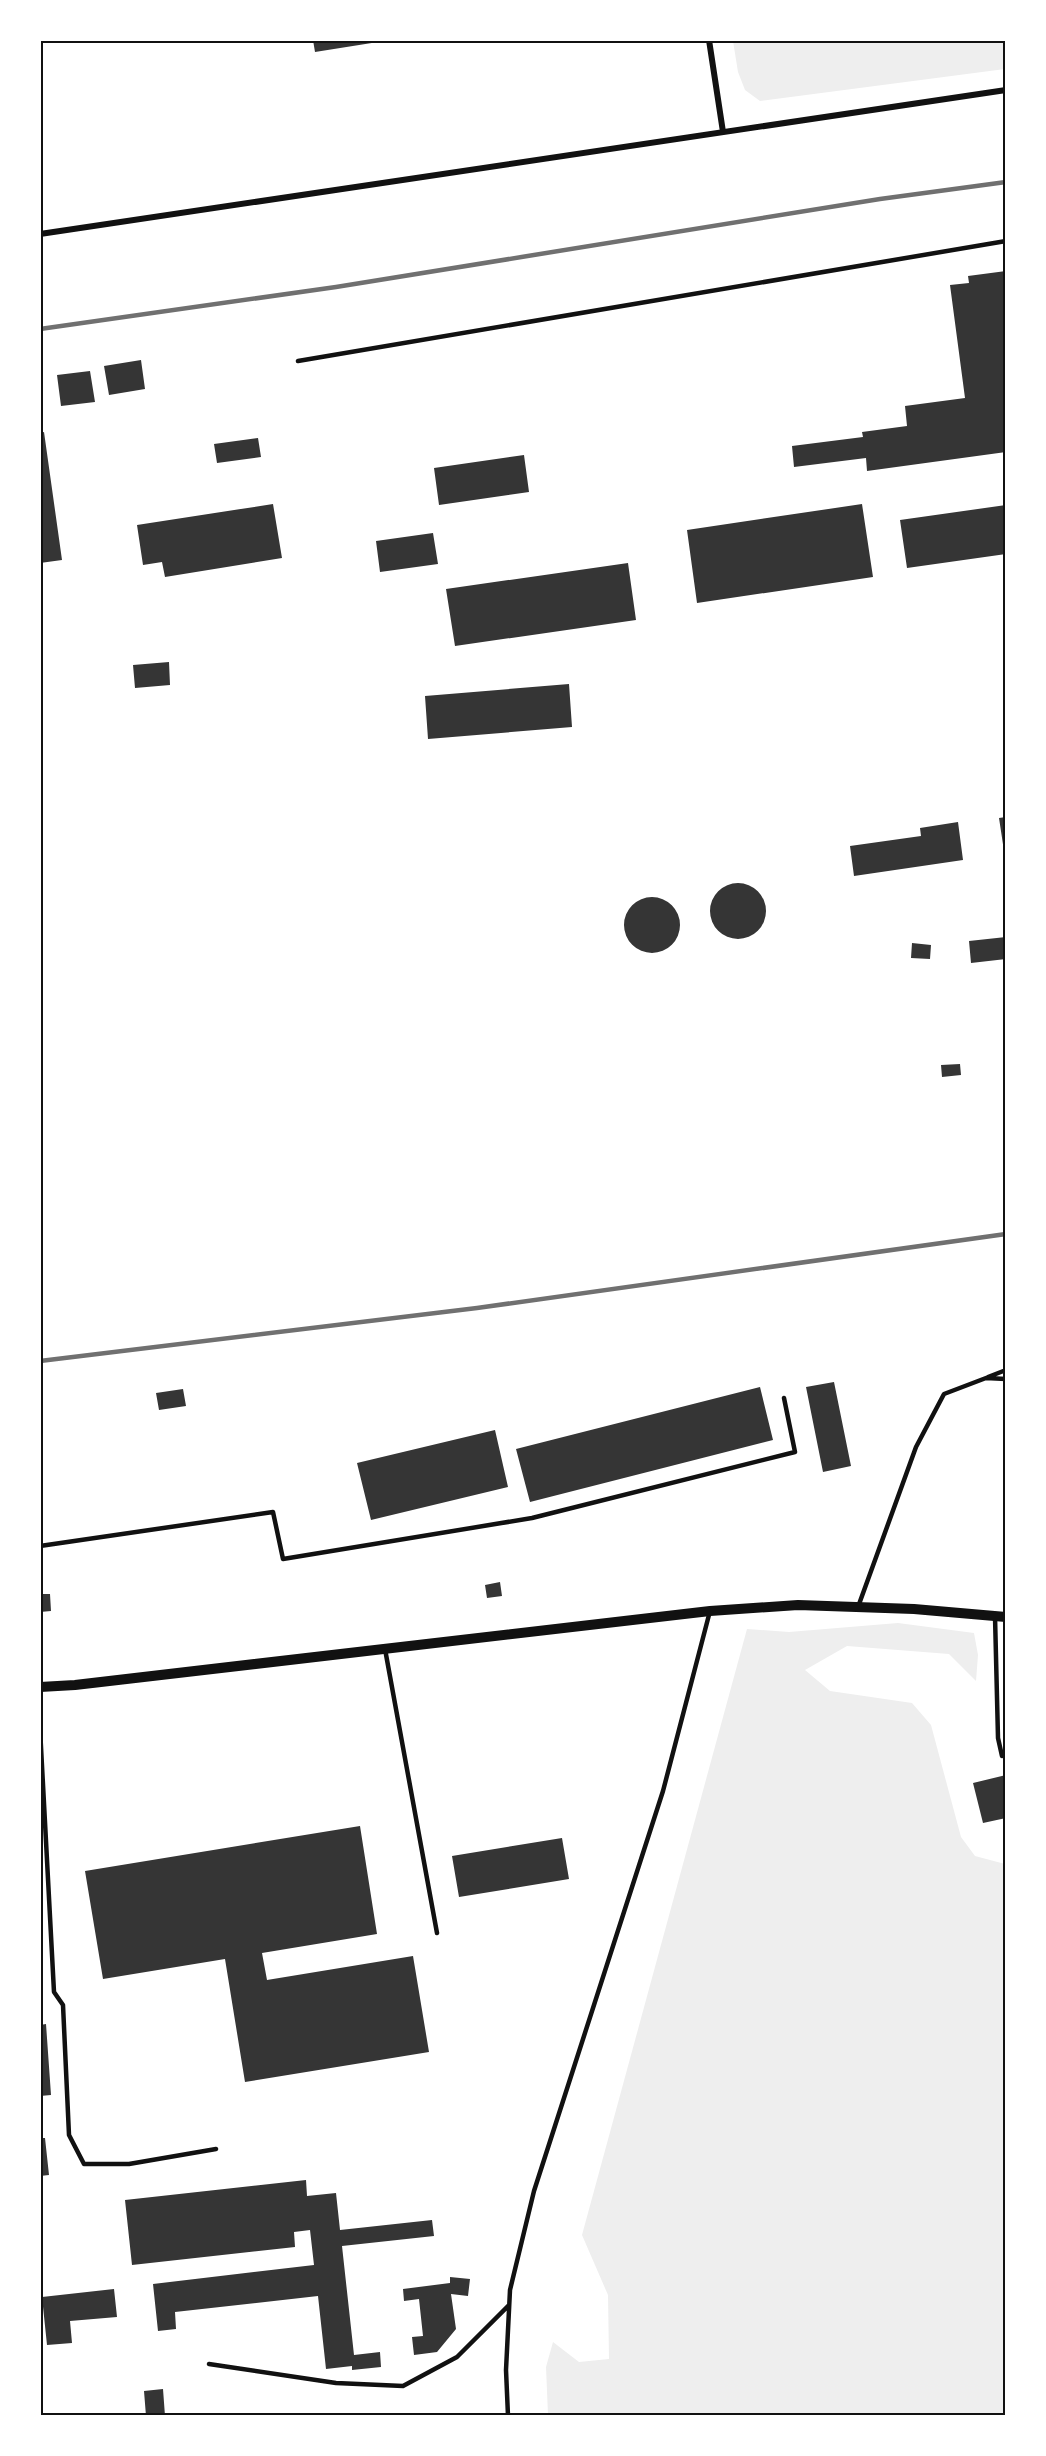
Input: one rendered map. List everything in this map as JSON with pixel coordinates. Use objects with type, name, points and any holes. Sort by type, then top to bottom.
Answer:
[{"type":"street","points":[[709,40],[723,132]]},
{"type":"street","points":[[40,234],[1005,90]]},
{"type":"street","points":[[40,1687],[75,1685],[710,1611],[798,1605],[1000,1616]]},
{"type":"lane","points":[[298,361],[1005,241]]},
{"type":"lane","points":[[858,1607],[916,1447],[944,1394],[1005,1370]]},
{"type":"lane","points":[[986,1378],[1005,1379]]},
{"type":"lane","points":[[40,1546],[273,1512],[283,1559],[532,1518],[795,1452],[784,1398]]},
{"type":"lane","points":[[508,2415],[506,2370],[510,2290],[534,2191],[663,1791],[710,1611]]},
{"type":"lane","points":[[1000,1616],[998,1738],[1002,1756]]},
{"type":"lane","points":[[385,1649],[437,1933]]},
{"type":"lane","points":[[40,1728],[54,1992],[63,2005],[69,2135],[84,2164],[129,2164],[216,2149]]},
{"type":"lane","points":[[209,2364],[336,2383],[403,2386],[457,2357],[509,2305]]},
{"type":"shaded area","points":[[733,41],[1005,41],[1005,69],[760,101],[745,90],[738,72]]},
{"type":"shaded area","points":[[898,1623],[974,1633],[978,1655],[976,1681],[949,1654],[847,1646],[805,1670],[830,1691],[912,1703],[931,1725],[961,1837],[975,1856],[1005,1864],[1005,2415],[548,2415],[546,2367],[553,2342],[579,2362],[609,2359],[608,2295],[582,2235],[747,1629],[789,1632]]},
{"type":"building","points":[[313,40],[378,40],[378,42],[315,52]]},
{"type":"building","points":[[1006,271],[1006,452],[867,471],[866,458],[794,467],[792,446],[863,437],[862,432],[907,426],[905,406],[965,398],[950,285],[969,283],[968,276]]},
{"type":"building","points":[[141,360],[145,389],[109,395],[104,366]]},
{"type":"building","points":[[90,371],[95,402],[61,406],[57,375]]},
{"type":"building","points":[[44,432],[62,560],[40,563],[40,433]]},
{"type":"building","points":[[258,438],[261,457],[217,463],[214,444]]},
{"type":"building","points":[[524,455],[529,492],[439,505],[434,468]]},
{"type":"building","points":[[273,504],[282,558],[165,577],[162,562],[143,565],[137,525]]},
{"type":"building","points":[[862,504],[873,577],[697,603],[687,530]]},
{"type":"building","points":[[1006,505],[1006,554],[907,568],[900,520]]},
{"type":"building","points":[[433,533],[438,564],[380,572],[376,541]]},
{"type":"building","points":[[628,563],[636,620],[455,646],[446,589]]},
{"type":"building","points":[[169,662],[170,685],[135,688],[133,665]]},
{"type":"building","points":[[569,684],[572,727],[428,739],[425,696]]},
{"type":"building","points":[[1006,817],[1006,851],[1004,851],[999,818]]},
{"type":"building","points":[[958,822],[963,860],[854,876],[850,846],[921,836],[920,828]]},
{"type":"building","points":[[738,883],[749,885],[758,891],[764,900],[766,911],[764,922],[758,931],[749,937],[738,939],[727,937],[718,931],[712,922],[710,911],[712,900],[718,891],[727,885]]},
{"type":"building","points":[[652,897],[663,899],[672,905],[678,914],[680,925],[678,936],[672,945],[663,951],[652,953],[641,951],[632,945],[626,936],[624,925],[626,914],[632,905],[641,899]]},
{"type":"building","points":[[1006,937],[1006,959],[971,963],[969,941]]},
{"type":"building","points":[[912,943],[931,945],[930,959],[911,958]]},
{"type":"building","points":[[960,1064],[961,1075],[942,1077],[941,1065]]},
{"type":"building","points":[[834,1382],[851,1466],[823,1472],[806,1387]]},
{"type":"building","points":[[760,1387],[773,1440],[530,1502],[516,1449]]},
{"type":"building","points":[[183,1389],[186,1406],[159,1410],[156,1393]]},
{"type":"building","points":[[495,1430],[508,1487],[371,1520],[357,1463]]},
{"type":"building","points":[[500,1582],[502,1596],[487,1598],[485,1585]]},
{"type":"building","points":[[40,1594],[50,1594],[51,1611],[40,1612]]},
{"type":"building","points":[[1006,1775],[1006,1818],[983,1823],[973,1783]]},
{"type":"building","points":[[360,1826],[377,1934],[262,1953],[267,1980],[413,1956],[429,2052],[245,2082],[225,1959],[103,1979],[85,1871]]},
{"type":"building","points":[[562,1838],[569,1879],[459,1897],[452,1856]]},
{"type":"building","points":[[46,2024],[51,2095],[40,2096],[40,2025]]},
{"type":"building","points":[[40,2138],[45,2138],[49,2175],[40,2176]]},
{"type":"building","points":[[306,2180],[307,2196],[336,2193],[340,2230],[432,2220],[434,2236],[342,2246],[354,2355],[380,2352],[381,2367],[352,2370],[352,2366],[326,2369],[318,2296],[175,2312],[176,2329],[158,2331],[153,2284],[314,2265],[310,2230],[294,2232],[295,2247],[132,2265],[125,2200]]},
{"type":"building","points":[[450,2277],[470,2279],[468,2296],[451,2294],[456,2329],[437,2352],[414,2355],[412,2337],[423,2336],[419,2299],[404,2301],[403,2289],[450,2283]]},
{"type":"building","points":[[114,2289],[117,2317],[70,2321],[72,2343],[47,2345],[42,2297]]},
{"type":"building","points":[[163,2389],[165,2416],[146,2416],[144,2391]]},
{"type":"railway","points":[[40,329],[336,287],[880,199],[1006,182]]},
{"type":"railway","points":[[40,1361],[477,1308],[1006,1234]]}]
